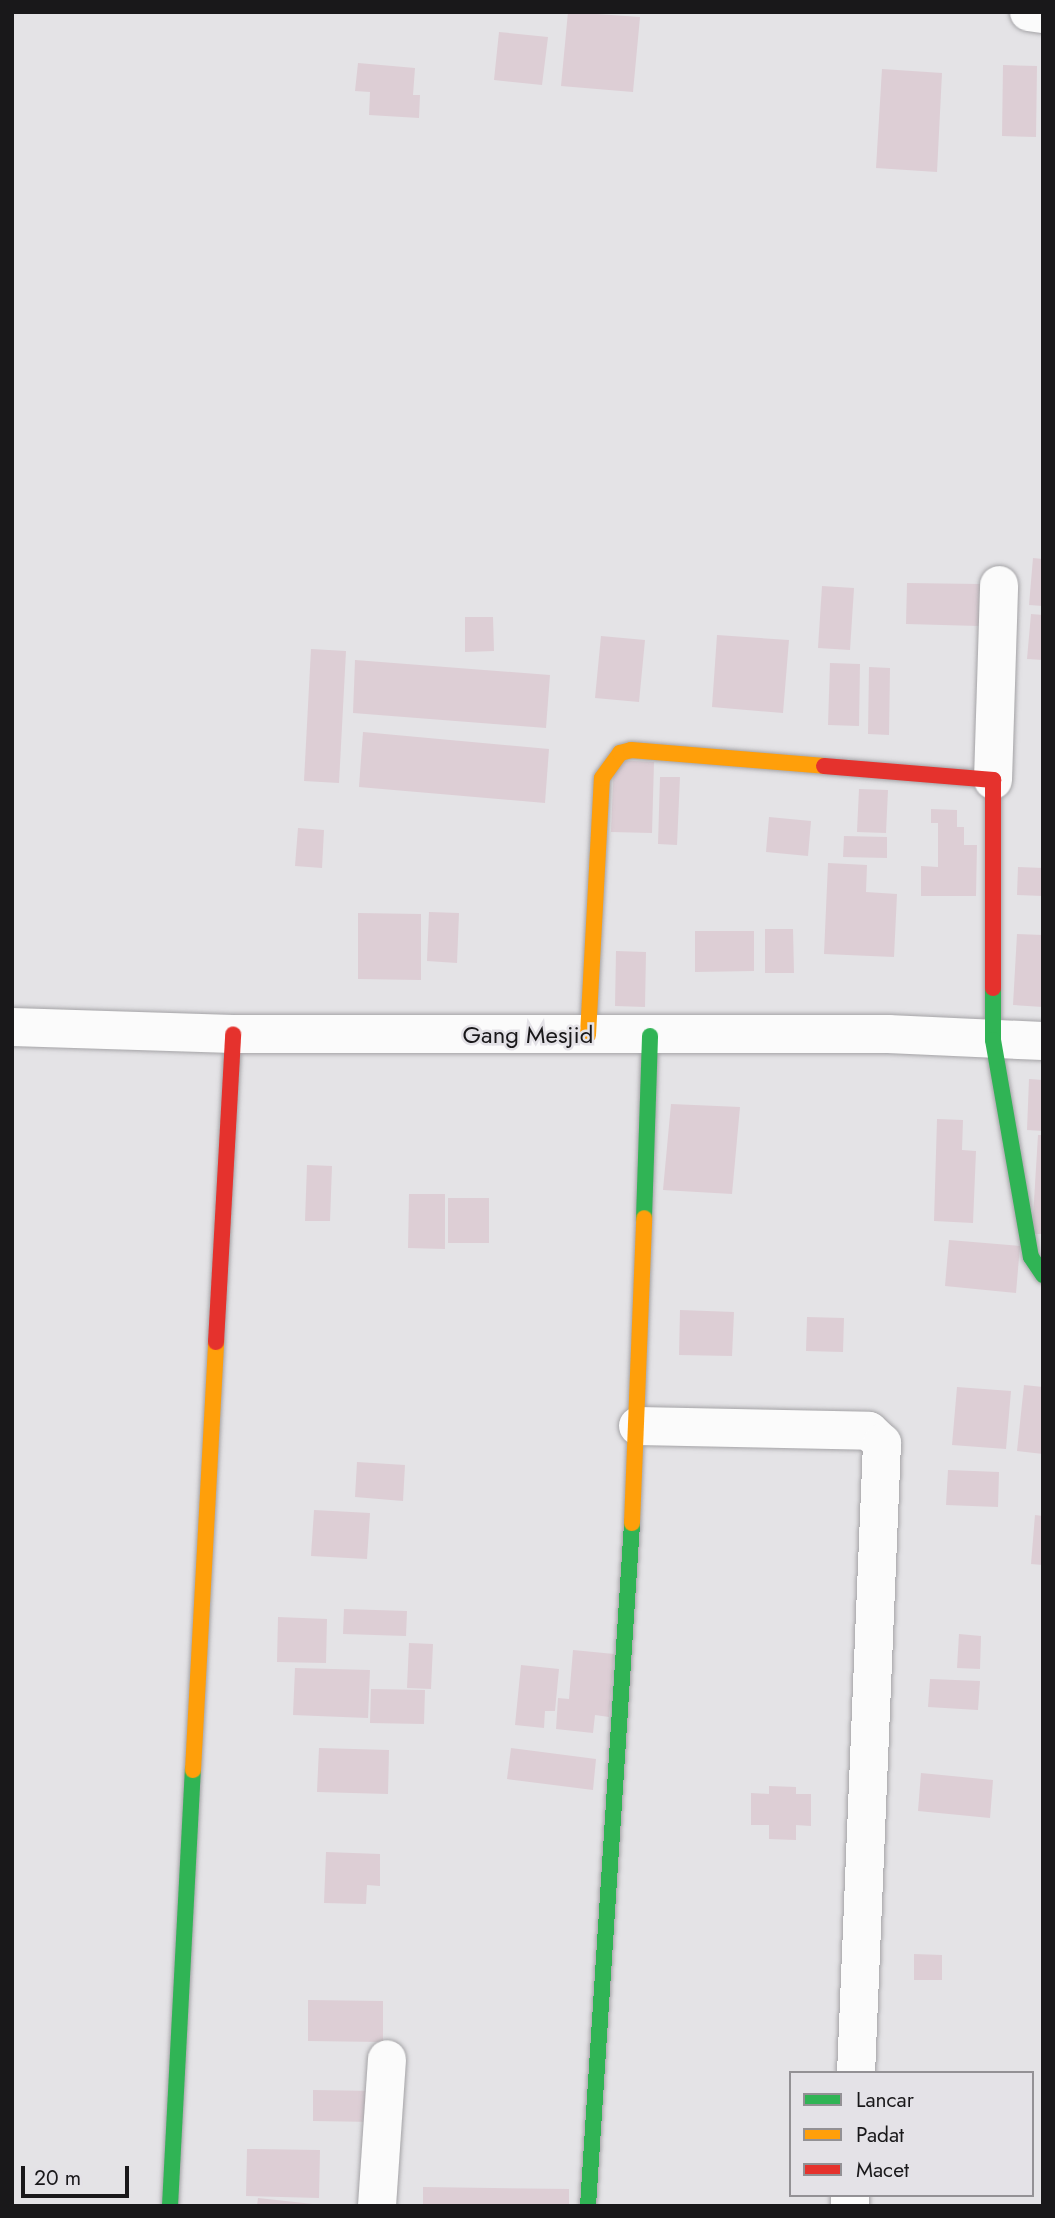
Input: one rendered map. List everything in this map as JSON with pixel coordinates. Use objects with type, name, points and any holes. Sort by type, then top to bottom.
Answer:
[{"type":"street","points":[[1028,12],[1043,14]]},
{"type":"street","points":[[999,586],[993,780],[993,1040],[1031,1257],[1043,1275]]},
{"type":"street","points":[[588,1035],[601,778],[620,752],[631,750],[993,780]]},
{"type":"street","name":"Gang Mesjid","points":[[12,1027],[233,1034],[874,1034],[1043,1041]]},
{"type":"street","points":[[170,2206],[233,1034]]},
{"type":"street","points":[[587,2206],[638,1426],[650,1036]]},
{"type":"street","points":[[638,1426],[869,1431],[882,1443],[856,2071]]},
{"type":"street","points":[[377,2206],[387,2059]]},
{"type":"building","points":[[568,12],[640,17],[633,92],[561,86]]},
{"type":"building","points":[[499,32],[548,37],[542,85],[494,80]]},
{"type":"building","points":[[358,63],[415,68],[413,95],[420,95],[419,118],[369,115],[370,92],[355,91]]},
{"type":"building","points":[[1003,65],[1037,66],[1036,137],[1002,136]]},
{"type":"building","points":[[882,69],[942,73],[937,172],[876,168]]},
{"type":"building","points":[[1033,558],[1043,559],[1043,606],[1029,605]]},
{"type":"building","points":[[907,583],[980,584],[979,626],[906,624]]},
{"type":"building","points":[[822,586],[854,588],[850,650],[818,648]]},
{"type":"building","points":[[1031,614],[1043,615],[1043,660],[1027,659]]},
{"type":"building","points":[[465,617],[493,617],[494,651],[465,652]]},
{"type":"building","points":[[717,635],[789,640],[783,713],[712,707]]},
{"type":"building","points":[[601,636],[645,640],[639,702],[595,698]]},
{"type":"building","points":[[311,649],[346,651],[339,783],[304,781]]},
{"type":"building","points":[[355,660],[550,675],[546,728],[353,713]]},
{"type":"building","points":[[830,663],[860,664],[859,726],[828,725]]},
{"type":"building","points":[[869,667],[890,668],[889,735],[868,734]]},
{"type":"building","points":[[363,732],[549,749],[545,803],[359,787]]},
{"type":"building","points":[[614,760],[654,762],[652,833],[611,832]]},
{"type":"building","points":[[660,777],[680,777],[677,845],[658,844]]},
{"type":"building","points":[[859,789],[888,790],[886,833],[857,832]]},
{"type":"building","points":[[931,809],[957,810],[957,827],[964,827],[964,845],[977,845],[976,896],[921,896],[921,866],[938,867],[938,823],[931,823]]},
{"type":"building","points":[[769,817],[811,821],[808,856],[766,852]]},
{"type":"building","points":[[298,828],[324,830],[322,868],[295,866]]},
{"type":"building","points":[[844,836],[887,837],[887,858],[843,857]]},
{"type":"building","points":[[828,863],[867,865],[866,892],[897,894],[894,957],[824,954]]},
{"type":"building","points":[[1018,867],[1043,868],[1043,896],[1017,895]]},
{"type":"building","points":[[429,912],[459,913],[457,963],[427,961]]},
{"type":"building","points":[[358,913],[421,914],[421,980],[358,979]]},
{"type":"building","points":[[765,929],[793,929],[794,973],[765,973]]},
{"type":"building","points":[[695,931],[754,931],[754,971],[695,972]]},
{"type":"building","points":[[1017,934],[1043,935],[1043,1007],[1013,1005]]},
{"type":"building","points":[[616,951],[646,952],[645,1007],[615,1006]]},
{"type":"building","points":[[1029,1079],[1043,1080],[1043,1131],[1027,1130]]},
{"type":"building","points":[[671,1104],[740,1107],[732,1194],[663,1190]]},
{"type":"building","points":[[937,1119],[963,1120],[962,1150],[976,1151],[973,1223],[934,1221]]},
{"type":"building","points":[[1038,1135],[1043,1135],[1043,1234],[1032,1234]]},
{"type":"building","points":[[307,1165],[332,1166],[330,1221],[305,1221]]},
{"type":"building","points":[[409,1194],[445,1194],[445,1249],[408,1248]]},
{"type":"building","points":[[448,1198],[489,1198],[489,1243],[448,1243]]},
{"type":"building","points":[[949,1240],[1020,1246],[1016,1293],[945,1286]]},
{"type":"building","points":[[680,1310],[734,1312],[732,1356],[679,1355]]},
{"type":"building","points":[[807,1317],[844,1318],[843,1352],[806,1351]]},
{"type":"building","points":[[1024,1385],[1043,1387],[1043,1454],[1017,1451]]},
{"type":"building","points":[[957,1387],[1011,1391],[1006,1449],[952,1445]]},
{"type":"building","points":[[357,1462],[405,1465],[403,1501],[355,1497]]},
{"type":"building","points":[[948,1470],[999,1472],[998,1507],[946,1505]]},
{"type":"building","points":[[314,1510],[370,1513],[367,1559],[311,1556]]},
{"type":"building","points":[[1035,1515],[1043,1516],[1043,1565],[1031,1564]]},
{"type":"building","points":[[344,1609],[407,1611],[406,1636],[343,1634]]},
{"type":"building","points":[[278,1617],[327,1619],[326,1663],[277,1662]]},
{"type":"building","points":[[959,1634],[981,1636],[980,1669],[957,1668]]},
{"type":"building","points":[[409,1643],[433,1644],[431,1689],[407,1688]]},
{"type":"building","points":[[573,1650],[614,1654],[609,1717],[595,1715],[593,1733],[556,1729],[558,1698],[569,1699]]},
{"type":"building","points":[[521,1665],[559,1669],[555,1711],[545,1711],[544,1728],[515,1725]]},
{"type":"building","points":[[295,1668],[370,1670],[368,1718],[293,1715]]},
{"type":"building","points":[[930,1679],[980,1681],[978,1710],[928,1707]]},
{"type":"building","points":[[371,1689],[425,1690],[424,1724],[370,1723]]},
{"type":"building","points":[[319,1748],[389,1750],[388,1794],[317,1792]]},
{"type":"building","points":[[511,1748],[596,1759],[593,1790],[507,1779]]},
{"type":"building","points":[[921,1773],[993,1780],[990,1818],[918,1811]]},
{"type":"building","points":[[769,1786],[796,1787],[796,1794],[811,1794],[811,1826],[796,1825],[796,1840],[769,1839],[769,1825],[751,1825],[751,1793],[769,1794]]},
{"type":"building","points":[[326,1852],[380,1854],[380,1886],[367,1885],[366,1904],[324,1903]]},
{"type":"building","points":[[914,1954],[942,1955],[942,1980],[914,1980]]},
{"type":"building","points":[[308,2000],[383,2001],[383,2042],[308,2041]]},
{"type":"building","points":[[313,2090],[377,2091],[376,2122],[313,2121]]},
{"type":"building","points":[[247,2149],[320,2150],[319,2198],[246,2196]]},
{"type":"building","points":[[423,2187],[569,2189],[569,2206],[423,2206]]},
{"type":"building","points":[[258,2198],[313,2204],[313,2206],[257,2206]]},
{"type":"traffic: fast","points":[[993,988],[993,1040],[1031,1257],[1043,1275]]},
{"type":"traffic: fast","points":[[644,1218],[650,1036]]},
{"type":"traffic: fast","points":[[588,2206],[632,1523]]},
{"type":"traffic: fast","points":[[170,2206],[193,1770]]},
{"type":"traffic: slow","points":[[588,1035],[602,778],[620,753],[631,750],[824,766]]},
{"type":"traffic: slow","points":[[632,1523],[644,1218]]},
{"type":"traffic: slow","points":[[193,1770],[216,1342]]},
{"type":"traffic: jam","points":[[824,766],[993,780],[993,988]]},
{"type":"traffic: jam","points":[[216,1342],[233,1034]]}]
